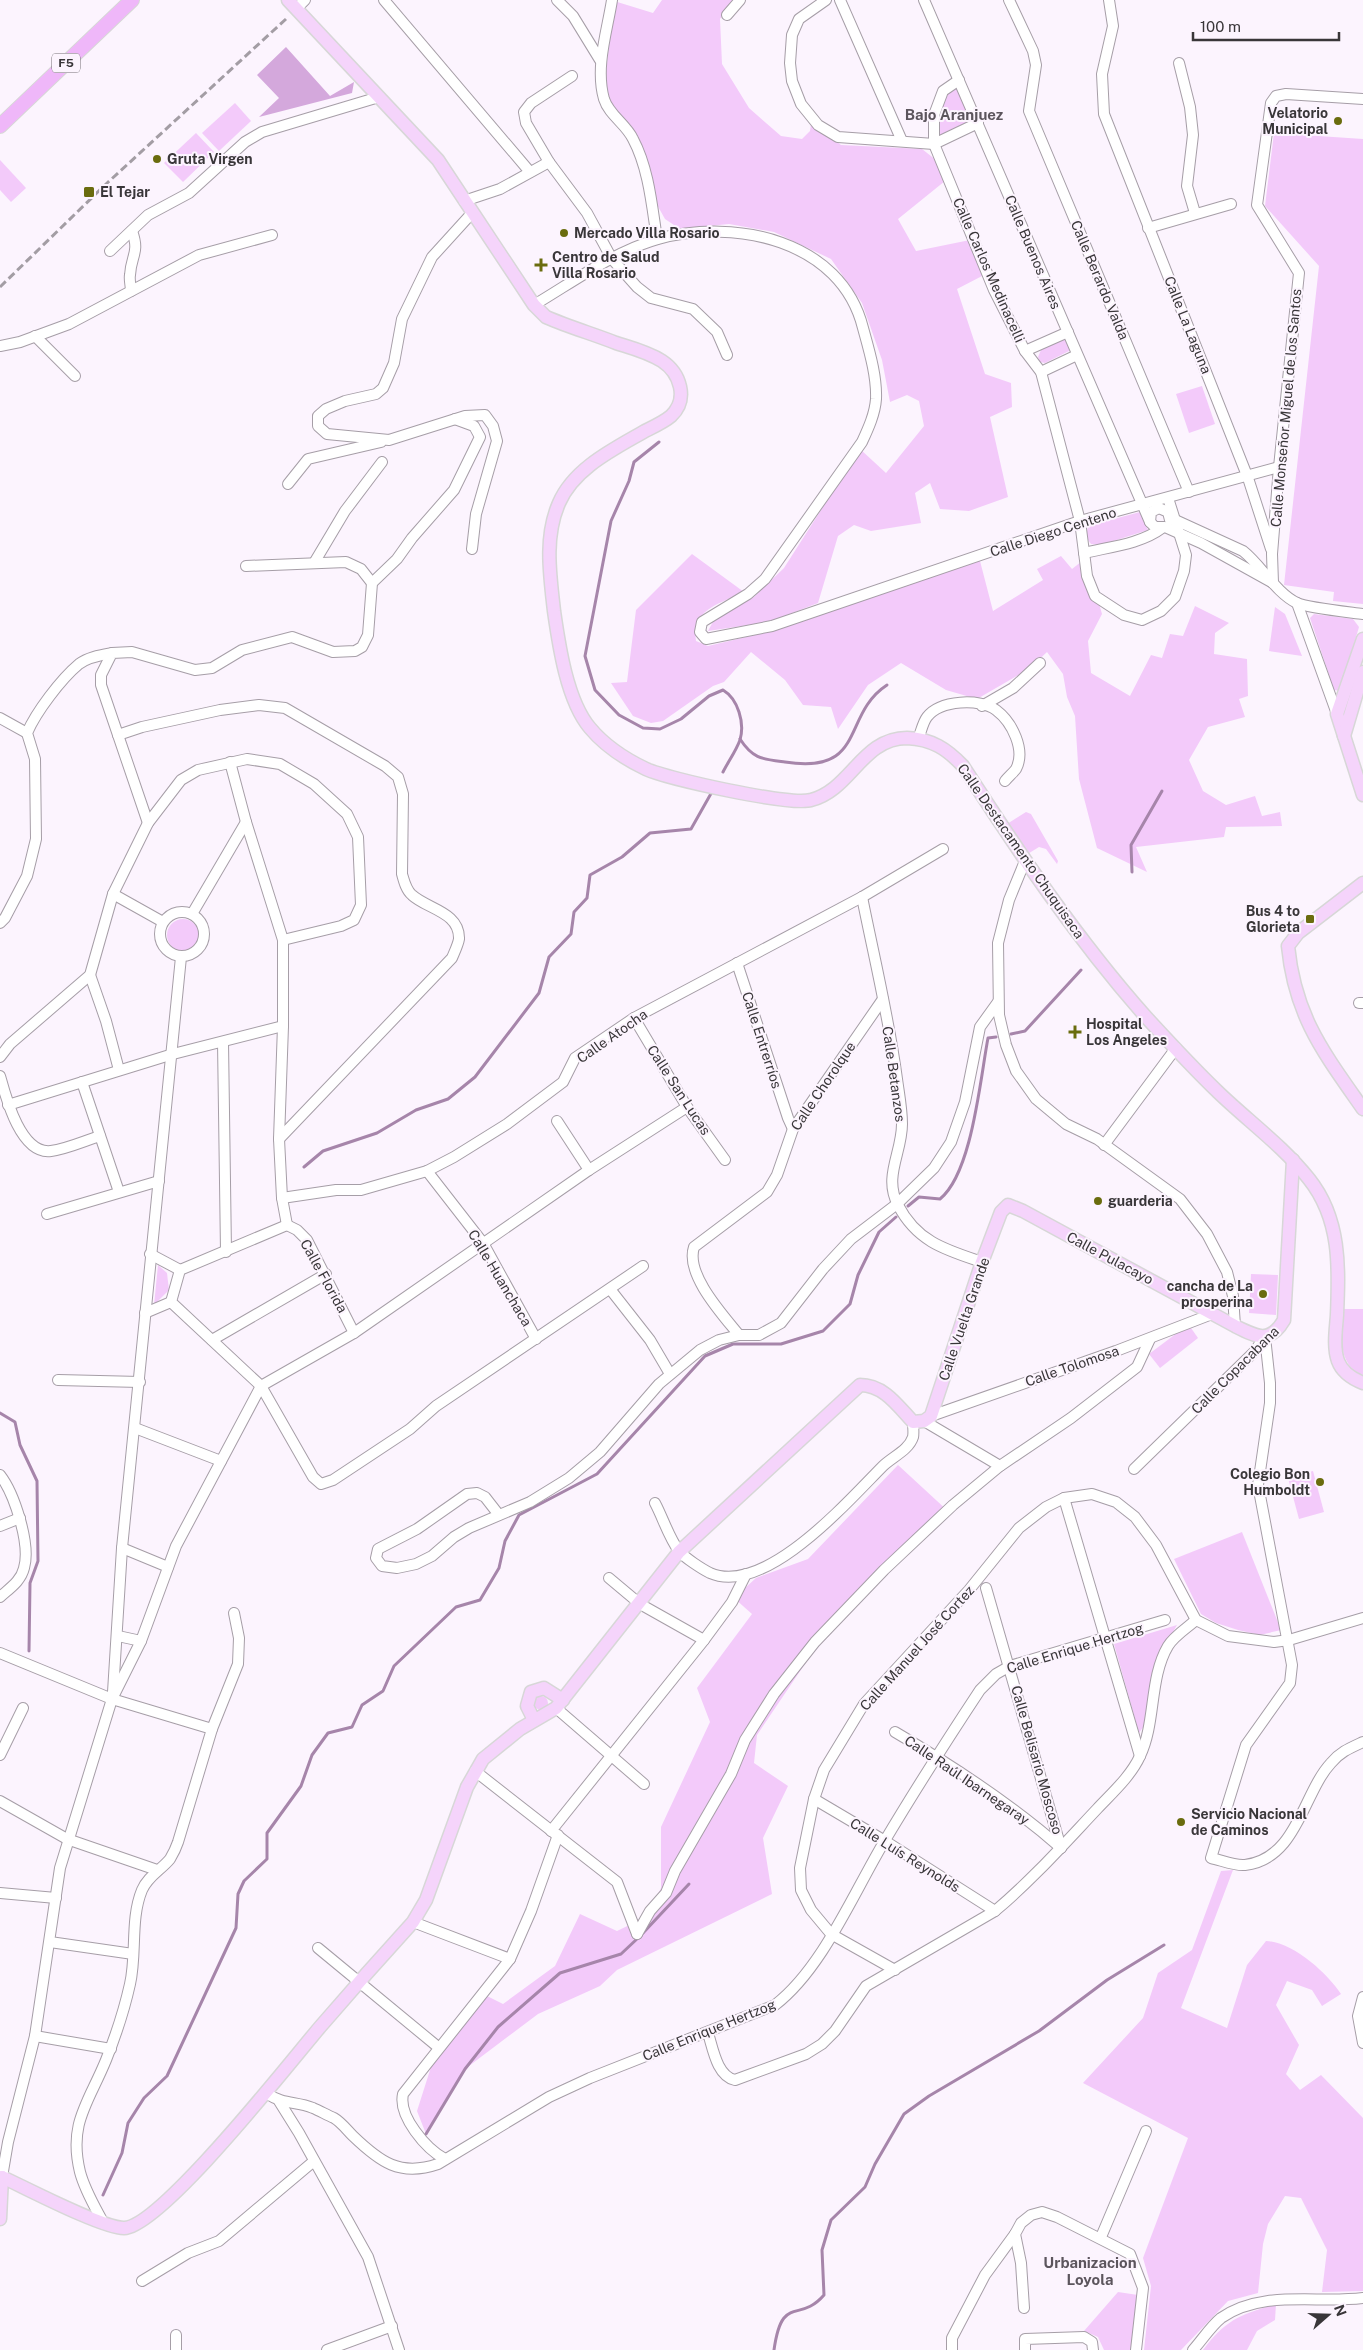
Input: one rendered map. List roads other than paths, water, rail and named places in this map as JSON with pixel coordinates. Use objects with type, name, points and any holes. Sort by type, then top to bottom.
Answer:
[{"type":"highway","name":"F5","points":[[0,126],[132,0]]},
{"type":"main road","name":"Calle Destacamento Chuquisaca","points":[[296,3],[438,160],[534,305],[546,317],[648,353],[664,362],[677,374],[681,388],[680,400],[671,416],[595,462],[573,481],[559,503],[550,533],[550,573],[558,641],[574,700],[589,727],[612,749],[648,770],[743,793],[808,801],[823,796],[836,786],[870,751],[882,743],[898,738],[918,738],[935,743],[950,752],[963,766],[1061,912],[1145,1016],[1218,1092],[1293,1160],[1318,1194],[1336,1237],[1339,1266],[1336,1342],[1338,1361],[1353,1380],[1363,1383]]},
{"type":"main road","points":[[1344,736],[1353,698],[1363,639]]},
{"type":"main road","points":[[1363,672],[1353,698],[1337,714],[1363,795]]},
{"type":"main road","points":[[1363,883],[1298,933],[1288,946],[1291,976],[1305,1020],[1325,1055],[1363,1109]]},
{"type":"main road","name":"Calle Copacabana","points":[[1265,1337],[1276,1332],[1284,1320],[1293,1160]]},
{"type":"main road","name":"Calle Pulacayo","points":[[1008,1205],[1023,1211],[1235,1326],[1251,1334],[1265,1337]]},
{"type":"main road","name":"Calle Vuelta Grande","points":[[923,1420],[1001,1212],[1008,1205]]},
{"type":"main road","points":[[0,2220],[1,2180],[104,2224],[124,2228],[136,2225],[148,2217],[248,2116],[358,1982],[413,1922],[426,1900],[467,1787],[484,1759],[505,1740],[559,1704],[680,1552],[860,1384],[871,1385],[882,1390],[923,1420]]},
{"type":"main road","points":[[534,1720],[527,1706],[531,1692],[544,1688],[559,1704]]},
{"type":"street","points":[[384,0],[530,172]]},
{"type":"street","points":[[557,0],[573,16],[600,60]]},
{"type":"street","points":[[534,305],[612,259],[657,240],[640,152],[632,137],[609,110],[604,98],[600,60],[612,0]]},
{"type":"street","points":[[727,15],[740,0]]},
{"type":"street","points":[[826,0],[799,19],[792,35],[790,64],[792,81],[801,104],[818,124],[838,137],[934,144],[978,124]]},
{"type":"street","points":[[840,0],[902,141]]},
{"type":"street","name":"Calle Buenos Aires","points":[[924,0],[1150,522]]},
{"type":"street","name":"Calle Berardo Valda","points":[[1009,0],[1033,51],[1036,65],[1029,110],[1189,492]]},
{"type":"street","name":"Calle La Laguna","points":[[1108,0],[1113,26],[1108,55],[1102,74],[1104,114],[1148,228],[1188,322],[1248,478],[1272,554]]},
{"type":"street","points":[[1179,63],[1190,107],[1193,135],[1187,186],[1195,213]]},
{"type":"street","points":[[572,76],[531,103],[524,112],[526,123],[549,162],[586,213],[612,259],[637,287],[652,298],[693,309],[717,332],[727,355]]},
{"type":"street","name":"Calle Carlos Medinacelli","points":[[959,80],[943,91],[934,115],[934,144],[994,290],[1025,351],[1041,372],[1080,521],[1087,576],[1095,596],[1124,615],[1142,620],[1161,611],[1175,597],[1184,571],[1186,555],[1179,533]]},
{"type":"street","name":"Calle Monseñor Miguel de los Santos","points":[[1273,583],[1272,554],[1279,467],[1299,273],[1257,205],[1271,103],[1276,96],[1286,94],[1363,98]]},
{"type":"street","points":[[110,251],[148,215],[189,193],[245,142],[262,132],[380,97]]},
{"type":"street","points":[[464,201],[500,188],[549,162]]},
{"type":"street","points":[[1148,228],[1231,204]]},
{"type":"street","points":[[389,440],[327,434],[318,426],[318,416],[326,409],[345,401],[376,394],[383,388],[394,364],[402,319],[432,257],[472,212]]},
{"type":"street","points":[[131,292],[130,275],[136,241],[132,231]]},
{"type":"street","name":"Calle Diego Centeno","points":[[657,240],[692,234],[732,232],[764,238],[795,248],[815,258],[831,270],[850,294],[860,316],[871,359],[876,399],[870,423],[862,442],[765,579],[748,594],[702,622],[700,632],[706,639],[772,626],[1080,521],[1248,478],[1279,467]]},
{"type":"street","points":[[0,346],[69,324],[199,255],[272,235]]},
{"type":"street","points":[[1025,351],[1068,332]]},
{"type":"street","points":[[35,336],[75,376]]},
{"type":"street","points":[[1041,372],[1077,355]]},
{"type":"street","points":[[288,484],[308,459],[389,440],[465,416],[485,415],[493,426],[497,441],[476,514],[472,549]]},
{"type":"street","points":[[0,923],[5,918],[28,876],[36,838],[35,759],[27,733],[34,718],[79,664],[94,657],[112,653],[132,652],[196,670],[212,668],[242,650],[292,636],[333,652],[355,651],[362,646],[368,634],[372,583],[397,559],[412,538],[454,490],[480,437],[474,426],[455,419]]},
{"type":"street","points":[[314,563],[345,511],[382,462]]},
{"type":"street","points":[[1168,498],[1168,523]]},
{"type":"street","points":[[1142,505],[1165,509],[1168,523],[1179,533],[1273,583]]},
{"type":"street","points":[[1159,508],[1151,512],[1150,522],[1155,527],[1168,523],[1243,552],[1252,558],[1273,583],[1297,603],[1363,614]]},
{"type":"street","points":[[1084,553],[1119,545],[1155,533],[1168,523]]},
{"type":"street","points":[[246,566],[346,562],[361,569],[372,583]]},
{"type":"street","points":[[1297,603],[1337,714]]},
{"type":"street","points":[[112,653],[101,675],[101,685],[148,823]]},
{"type":"street","points":[[982,706],[1013,688],[1040,662]]},
{"type":"street","points":[[918,738],[927,717],[942,706],[966,701],[996,710],[1018,740],[1016,769],[1005,780]]},
{"type":"street","points":[[118,735],[142,726],[220,710],[259,705],[285,708],[385,766],[398,778],[403,794],[402,874],[405,885],[412,896],[440,910],[454,923],[459,939],[452,958],[279,1139]]},
{"type":"street","points":[[0,718],[27,733]]},
{"type":"street","points":[[0,1057],[10,1044],[90,975],[113,894],[148,823],[181,780],[198,770],[247,759],[280,764],[314,784],[347,814],[358,837],[361,905],[354,920],[341,926],[282,940]]},
{"type":"street","points":[[150,1254],[180,1270],[287,1225],[282,1198],[279,1139],[283,1026],[282,940],[230,762]]},
{"type":"street","points":[[192,914],[246,822]]},
{"type":"street","name":"Calle Atocha","points":[[282,1198],[336,1190],[361,1190],[426,1171],[454,1157],[507,1124],[563,1082],[575,1058],[634,1018],[862,897],[943,849]]},
{"type":"street","points":[[1025,861],[1009,900],[998,942],[998,1002],[1006,1045],[1016,1070],[1036,1099],[1066,1124],[1104,1145],[1180,1199],[1207,1234],[1227,1272],[1233,1296],[1235,1326]]},
{"type":"street","points":[[113,894],[163,922]]},
{"type":"street","name":"Calle Betanzos","points":[[862,897],[894,1053],[902,1124],[900,1146],[892,1168],[891,1186],[897,1204],[918,1233],[939,1248],[982,1262]]},
{"type":"street","points":[[173,913],[192,914],[203,924],[204,940],[196,952],[181,957],[174,955],[162,945],[160,937],[163,922],[173,913]]},
{"type":"street","points":[[112,1699],[118,1636],[122,1548],[140,1382],[150,1254],[160,1181],[173,1054],[181,957]]},
{"type":"street","name":"Calle Entrerríos","points":[[737,963],[793,1129]]},
{"type":"street","points":[[90,975],[106,1021],[119,1070]]},
{"type":"street","name":"Calle Chorolque","points":[[739,1335],[716,1307],[693,1270],[690,1256],[694,1246],[766,1192],[777,1175],[793,1129],[883,999]]},
{"type":"street","points":[[498,1515],[485,1497],[477,1493],[467,1494],[417,1529],[386,1543],[378,1549],[376,1558],[382,1566],[397,1568],[416,1564],[432,1556],[454,1537],[498,1515],[530,1502],[590,1463],[636,1409],[670,1374],[700,1350],[719,1340],[739,1335],[759,1335],[781,1323],[823,1269],[851,1239],[897,1204],[934,1168],[951,1142],[965,1102],[980,1027],[998,1002]]},
{"type":"street","name":"Calle San Lucas","points":[[634,1018],[687,1106],[726,1160]]},
{"type":"street","points":[[8,1105],[173,1054],[283,1026]]},
{"type":"street","points":[[223,1042],[226,1252]]},
{"type":"street","points":[[1104,1145],[1176,1048]]},
{"type":"street","points":[[0,1076],[8,1105],[26,1140],[38,1150],[50,1152],[100,1136]]},
{"type":"street","points":[[82,1082],[119,1192]]},
{"type":"street","points":[[1,2180],[8,2142],[35,2036],[60,1868],[67,1839],[112,1699],[141,1640],[176,1546],[261,1386],[354,1333],[589,1170],[687,1106]]},
{"type":"street","points":[[557,1121],[589,1170]]},
{"type":"street","name":"Calle Huanchaca","points":[[426,1171],[483,1243],[536,1339]]},
{"type":"street","points":[[47,1214],[160,1181]]},
{"type":"street","name":"Calle Florida","points":[[287,1225],[297,1230],[307,1240],[326,1274],[354,1333]]},
{"type":"street","points":[[171,1302],[261,1386],[313,1476],[321,1484],[333,1480],[410,1430],[436,1406],[643,1266]]},
{"type":"street","points":[[171,1302],[180,1270]]},
{"type":"street","points":[[212,1340],[326,1274]]},
{"type":"street","points":[[610,1289],[650,1340],[670,1374]]},
{"type":"street","points":[[145,1313],[171,1302]]},
{"type":"street","name":"Calle Tolomosa","points":[[923,1420],[1150,1339],[1212,1314]]},
{"type":"street","points":[[1265,1337],[1270,1402],[1258,1485],[1289,1640],[1292,1665],[1290,1683],[1246,1745],[1211,1858],[1242,1865],[1260,1862],[1280,1847],[1293,1831],[1329,1764],[1344,1750],[1363,1742]]},
{"type":"street","name":"Calle Copacabana","points":[[1134,1468],[1253,1353],[1265,1337]]},
{"type":"street","points":[[475,1771],[617,1882],[637,1934],[650,1911],[666,1893],[675,1871],[731,1774],[745,1740],[786,1679],[815,1642],[884,1570],[953,1505],[1000,1466],[1071,1418],[1137,1367],[1150,1339]]},
{"type":"street","points":[[58,1380],[140,1382]]},
{"type":"street","points":[[655,1503],[680,1552],[710,1573],[727,1576],[746,1574],[780,1559],[855,1496],[884,1465],[906,1447],[923,1420],[1000,1466]]},
{"type":"street","points":[[135,1428],[221,1461]]},
{"type":"street","points":[[0,1474],[6,1483],[20,1518],[25,1554],[25,1567],[18,1581],[0,1597]]},
{"type":"street","points":[[1140,1756],[1064,1498],[1092,1494],[1116,1502],[1135,1517],[1156,1545],[1196,1620],[1228,1636],[1250,1641],[1274,1642],[1289,1640],[1363,1618]]},
{"type":"street","name":"Calle Manuel José Cortez","points":[[894,1970],[832,1934],[811,1910],[801,1890],[800,1868],[814,1799],[824,1770],[864,1704],[969,1590],[1019,1528],[1046,1507],[1064,1498]]},
{"type":"street","points":[[0,1526],[20,1518]]},
{"type":"street","points":[[122,1548],[168,1567]]},
{"type":"street","points":[[445,2159],[434,2153],[417,2135],[401,2103],[403,2094],[438,2047],[510,1959],[526,1926],[554,1833],[611,1757],[704,1640],[732,1602],[746,1574]]},
{"type":"street","points":[[609,1578],[640,1604],[704,1640]]},
{"type":"street","name":"Calle Belisario Moscoso","points":[[986,1588],[1061,1848]]},
{"type":"street","points":[[104,2224],[84,2186],[80,2170],[77,2134],[82,2110],[122,2021],[131,1980],[138,1908],[142,1891],[158,1870],[169,1860],[178,1842],[212,1729],[238,1664],[239,1638],[234,1613]]},
{"type":"street","name":"Calle Enrique Hertzog","points":[[266,2093],[279,2101],[312,2108],[336,2120],[373,2154],[393,2166],[409,2170],[427,2168],[549,2097],[590,2078],[775,2005],[792,1992],[827,1945],[885,1841],[937,1757],[980,1690],[996,1674],[1010,1666],[1165,1620]]},
{"type":"street","points":[[708,2033],[722,2072],[728,2079],[736,2080],[748,2077],[806,2054],[822,2044],[835,2031],[866,1986],[995,1911],[1036,1874],[1125,1778],[1140,1756],[1150,1725],[1154,1692],[1168,1646],[1196,1620]]},
{"type":"street","points":[[118,1636],[141,1640]]},
{"type":"street","points":[[0,1653],[112,1699],[212,1729]]},
{"type":"street","points":[[559,1704],[611,1757],[644,1784]]},
{"type":"street","points":[[0,1755],[23,1708]]},
{"type":"street","name":"Calle Raúl Ibarnegaray","points":[[895,1732],[937,1757],[1037,1826],[1061,1848]]},
{"type":"street","name":"Calle Luís Reynolds","points":[[814,1799],[885,1841],[995,1911]]},
{"type":"street","points":[[0,1801],[67,1839],[158,1870]]},
{"type":"street","points":[[0,1893],[56,1898]]},
{"type":"street","points":[[413,1922],[510,1959]]},
{"type":"street","points":[[50,1942],[133,1954]]},
{"type":"street","points":[[318,1948],[438,2047]]},
{"type":"street","points":[[1363,1997],[1358,2016],[1363,2043]]},
{"type":"street","points":[[35,2036],[111,2049]]},
{"type":"street","points":[[279,2101],[368,2257],[399,2350]]},
{"type":"street","points":[[1100,2237],[1146,2131]]},
{"type":"street","points":[[142,2281],[188,2253],[219,2241],[314,2161]]},
{"type":"street","points":[[952,2350],[952,2338],[985,2275],[1021,2223],[1031,2215],[1042,2212],[1057,2216],[1130,2254],[1143,2288],[1136,2350]]},
{"type":"street","points":[[1015,2234],[1021,2263],[1024,2308]]},
{"type":"street","points":[[1193,2350],[1220,2319],[1237,2310],[1279,2299],[1338,2301],[1363,2298]]},
{"type":"street","points":[[327,2350],[392,2326]]},
{"type":"street","points":[[176,2335],[176,2350]]},
{"type":"street","points":[[1025,2350],[1025,2339],[1084,2337],[1092,2342],[1094,2350]]},
{"type":"waterway","points":[[659,442],[634,462],[629,481],[611,521],[585,656],[595,690],[619,715],[643,728],[660,729],[681,719],[709,696],[723,690],[728,694],[736,705],[742,726],[740,740],[723,772]]},
{"type":"waterway","points":[[740,739],[749,751],[764,759],[811,764],[829,760],[841,751],[850,740],[863,712],[873,697],[887,685]]},
{"type":"waterway","points":[[304,1167],[323,1151],[377,1133],[416,1110],[448,1099],[475,1077],[539,993],[549,957],[571,934],[574,912],[587,898],[590,875],[622,857],[650,833],[691,829],[713,790]]},
{"type":"waterway","points":[[1132,872],[1131,845],[1162,791]]},
{"type":"waterway","points":[[1011,1034],[1025,1031],[1081,970]]},
{"type":"waterway","points":[[908,1206],[919,1197],[940,1199],[951,1186],[960,1169],[978,1101],[988,1038],[996,1037]]},
{"type":"waterway","points":[[103,2195],[122,2153],[128,2123],[144,2098],[167,2076],[236,1928],[238,1894],[244,1881],[267,1859],[267,1833],[301,1786],[312,1755],[328,1733],[352,1727],[362,1705],[383,1691],[394,1666],[456,1607],[480,1600],[499,1568],[505,1541],[519,1515],[597,1474],[705,1356],[733,1344],[781,1344],[823,1331],[850,1304],[858,1275],[879,1232],[896,1217]]},
{"type":"waterway","points":[[0,1413],[15,1422],[20,1445],[37,1481],[38,1561],[30,1583],[29,1651]]},
{"type":"waterway","points":[[643,1933],[689,1884]]},
{"type":"waterway","points":[[426,2134],[465,2069],[498,2027],[560,1973],[621,1954],[638,1938]]},
{"type":"waterway","points":[[774,2350],[777,2332],[787,2315],[807,2308],[824,2295],[822,2250],[831,2220],[865,2187],[875,2164],[904,2114],[929,2096],[1039,2031],[1107,1980],[1164,1945]]},
{"type":"railway","points":[[0,287],[105,185],[286,19]]},
{"type":"place","name":"Velatorio Municipal","points":[[1338,121]]},
{"type":"place","name":"Gruta Virgen","points":[[157,159]]},
{"type":"place","name":"El Tejar","points":[[89,192]]},
{"type":"place","name":"Mercado Villa Rosario","points":[[564,233]]},
{"type":"place","name":"Centro de Salud Villa Rosario","points":[[541,265]]},
{"type":"place","name":"Bus 4 to Glorieta","points":[[1310,919]]},
{"type":"place","name":"Hospital Los Angeles","points":[[1075,1032]]},
{"type":"place","name":"guarderia","points":[[1098,1201]]},
{"type":"place","name":"cancha de La prosperina","points":[[1263,1294]]},
{"type":"place","name":"Colegio Bon Humboldt","points":[[1320,1482]]},
{"type":"place","name":"Servicio Nacional de Caminos","points":[[1181,1822]]},
{"type":"district","name":"Bajo Aranjuez","points":[[954,114]]},
{"type":"district","name":"Urbanizacion Loyola","points":[[1090,2270]]}]
